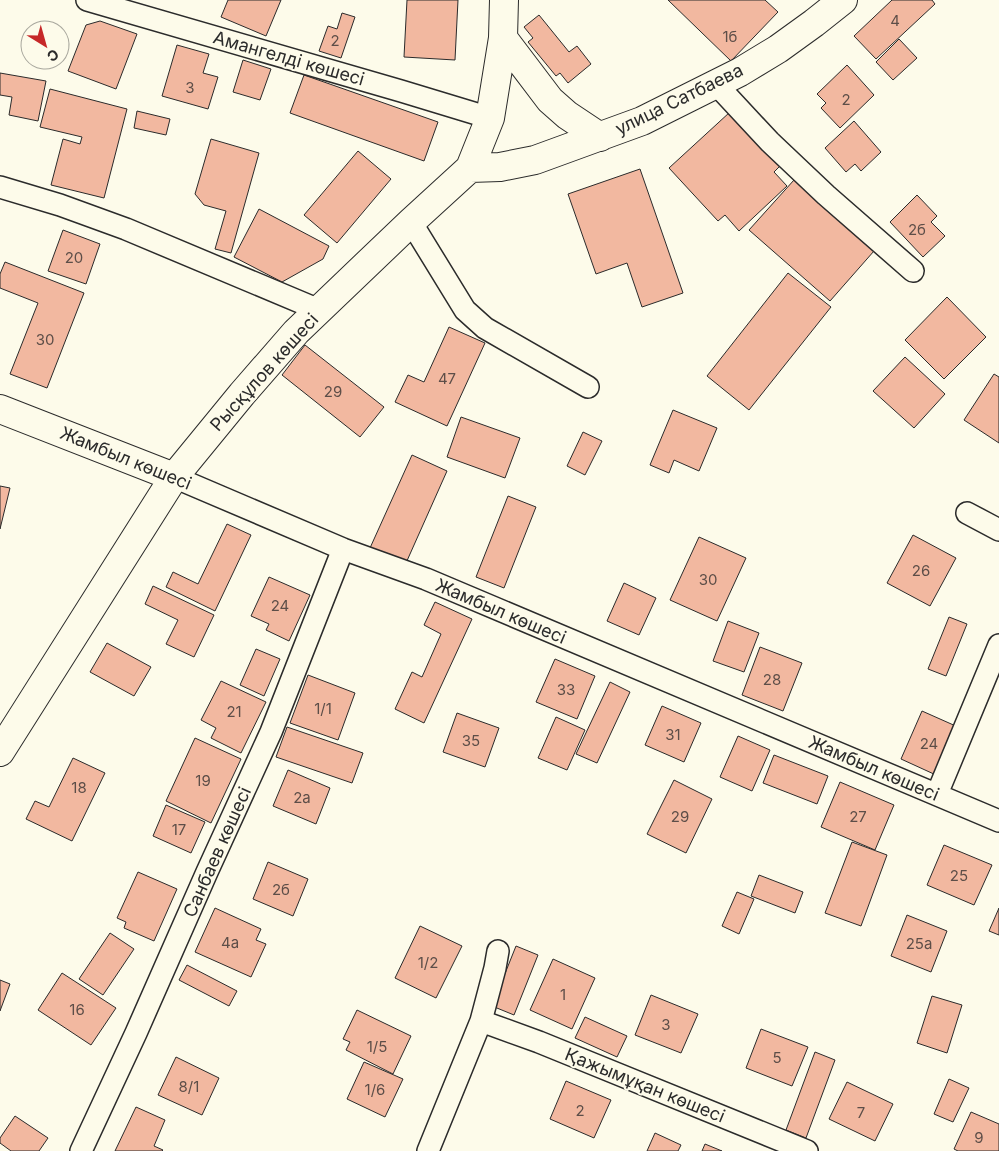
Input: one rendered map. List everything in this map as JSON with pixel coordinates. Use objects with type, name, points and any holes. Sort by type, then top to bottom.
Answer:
[{"type":"street","name":"Амангелді көшесі","points":[[87,0],[490,118]]},
{"type":"street","name":"Рысқұлов көшесі","points":[[0,752],[174,477],[296,332],[470,168],[490,118],[502,38],[504,0]]},
{"type":"street","name":"улица Сатбаева","points":[[470,168],[500,167],[535,160],[642,121],[740,72],[778,49],[843,0]]},
{"type":"street","points":[[502,38],[550,100],[567,115],[600,137]]},
{"type":"street","points":[[716,84],[770,142],[826,195],[913,271]]},
{"type":"street","points":[[0,187],[60,205],[126,229],[319,310]]},
{"type":"street","points":[[411,222],[465,310],[486,328],[588,387]]},
{"type":"street","name":"Жамбыл көшесі","points":[[0,408],[174,477],[343,549],[426,579],[999,820]]},
{"type":"street","points":[[967,513],[999,530]]},
{"type":"street","name":"Санбаев көшесі","points":[[80,1151],[136,1033],[271,732],[343,549]]},
{"type":"street","points":[[937,794],[999,646]]},
{"type":"street","points":[[428,1151],[481,1021],[498,951]]},
{"type":"street","name":"Қажымұқан көшесі","points":[[481,1021],[539,1042],[807,1151]]},
{"type":"building","points":[[228,0],[281,0],[266,36],[221,17]]},
{"type":"building","points":[[407,0],[458,0],[455,60],[404,57]]},
{"type":"building","points":[[668,0],[765,0],[778,12],[731,61]]},
{"type":"building","points":[[892,0],[932,0],[935,4],[876,59],[854,36]]},
{"type":"building","points":[[342,13],[355,17],[341,58],[319,51],[328,26],[337,29]]},
{"type":"building","points":[[539,15],[569,52],[577,46],[591,64],[568,83],[560,73],[556,76],[528,42],[533,38],[524,27]]},
{"type":"building","points":[[100,21],[137,34],[116,89],[68,71],[86,25]]},
{"type":"building","points":[[899,39],[917,58],[893,80],[876,62]]},
{"type":"building","points":[[177,45],[209,54],[203,73],[218,77],[208,109],[162,96]]},
{"type":"building","points":[[243,60],[271,69],[260,100],[233,92]]},
{"type":"building","points":[[847,65],[874,95],[840,128],[821,108],[826,103],[817,94]]},
{"type":"building","points":[[0,73],[46,81],[38,121],[9,115],[12,97],[0,95]]},
{"type":"building","points":[[304,75],[438,122],[424,161],[290,113]]},
{"type":"building","points":[[50,89],[127,109],[104,198],[51,185],[63,139],[80,144],[82,137],[40,127]]},
{"type":"building","points":[[137,111],[170,119],[166,135],[134,128]]},
{"type":"building","points":[[730,112],[780,166],[774,172],[787,186],[739,231],[725,215],[718,221],[669,168]]},
{"type":"building","points":[[854,121],[881,152],[861,171],[855,164],[846,172],[825,148]]},
{"type":"building","points":[[211,139],[259,153],[231,253],[215,249],[226,211],[204,205],[195,194]]},
{"type":"building","points":[[358,151],[391,179],[337,243],[304,215]]},
{"type":"building","points":[[640,169],[683,293],[642,307],[627,263],[596,274],[568,194]]},
{"type":"building","points":[[794,180],[874,251],[830,301],[749,230]]},
{"type":"building","points":[[917,195],[937,216],[931,222],[945,236],[923,257],[890,222]]},
{"type":"building","points":[[259,209],[329,246],[323,259],[282,282],[234,257]]},
{"type":"building","points":[[63,230],[100,244],[86,284],[48,271]]},
{"type":"building","points":[[5,262],[84,293],[47,388],[10,374],[38,303],[0,288],[0,274]]},
{"type":"building","points":[[788,273],[831,307],[749,410],[707,376]]},
{"type":"building","points":[[947,297],[986,337],[944,379],[905,340]]},
{"type":"building","points":[[449,327],[485,343],[447,426],[395,402],[408,375],[424,382]]},
{"type":"building","points":[[305,345],[384,407],[360,437],[282,375]]},
{"type":"building","points":[[905,357],[945,394],[914,428],[873,391]]},
{"type":"building","points":[[994,374],[999,377],[999,443],[964,420]]},
{"type":"building","points":[[673,410],[717,428],[699,471],[674,460],[669,473],[650,465]]},
{"type":"building","points":[[461,417],[520,438],[505,478],[447,457]]},
{"type":"building","points":[[583,432],[602,441],[585,475],[567,466]]},
{"type":"building","points":[[412,455],[447,471],[406,563],[370,548]]},
{"type":"building","points":[[0,486],[10,488],[0,529]]},
{"type":"building","points":[[508,496],[536,507],[504,588],[476,577]]},
{"type":"building","points":[[227,524],[251,535],[215,611],[166,587],[173,572],[198,584]]},
{"type":"building","points":[[913,535],[956,558],[930,606],[887,583]]},
{"type":"building","points":[[699,537],[746,558],[717,621],[670,600]]},
{"type":"building","points":[[269,577],[310,595],[289,641],[266,630],[269,624],[251,616]]},
{"type":"building","points":[[624,583],[656,598],[639,635],[607,621]]},
{"type":"building","points":[[153,586],[214,615],[194,657],[166,644],[178,620],[145,604]]},
{"type":"building","points":[[435,602],[472,619],[424,723],[395,709],[412,672],[422,677],[441,634],[424,625]]},
{"type":"building","points":[[949,617],[967,624],[946,676],[928,669]]},
{"type":"building","points":[[728,621],[759,633],[744,672],[713,661]]},
{"type":"building","points":[[107,643],[151,667],[134,696],[90,672]]},
{"type":"building","points":[[760,647],[802,663],[783,711],[742,695]]},
{"type":"building","points":[[256,649],[280,659],[264,696],[240,685]]},
{"type":"building","points":[[555,659],[595,676],[577,719],[536,702]]},
{"type":"building","points":[[308,675],[355,693],[338,740],[290,723]]},
{"type":"building","points":[[221,681],[266,702],[241,753],[211,738],[216,728],[201,720]]},
{"type":"building","points":[[610,682],[630,692],[597,763],[576,754]]},
{"type":"building","points":[[662,706],[701,723],[684,762],[645,745]]},
{"type":"building","points":[[922,711],[958,727],[936,775],[901,759]]},
{"type":"building","points":[[457,713],[499,728],[485,767],[443,752]]},
{"type":"building","points":[[556,717],[585,730],[567,770],[538,758]]},
{"type":"building","points":[[287,727],[363,753],[352,783],[276,757]]},
{"type":"building","points":[[738,736],[770,750],[752,791],[720,777]]},
{"type":"building","points":[[195,738],[241,759],[211,823],[166,801]]},
{"type":"building","points":[[774,755],[828,776],[817,804],[763,783]]},
{"type":"building","points":[[73,758],[105,773],[72,841],[26,819],[35,801],[49,807]]},
{"type":"building","points":[[288,770],[330,788],[316,824],[273,806]]},
{"type":"building","points":[[674,780],[712,799],[686,853],[647,834]]},
{"type":"building","points":[[840,782],[894,805],[875,850],[821,827]]},
{"type":"building","points":[[166,805],[205,822],[191,853],[153,836]]},
{"type":"building","points":[[852,842],[887,855],[861,926],[825,913]]},
{"type":"building","points":[[944,845],[992,865],[974,905],[927,885]]},
{"type":"building","points":[[268,862],[308,879],[293,916],[253,899]]},
{"type":"building","points":[[138,872],[177,889],[154,941],[124,928],[126,922],[117,918]]},
{"type":"building","points":[[759,875],[803,892],[795,913],[751,896]]},
{"type":"building","points":[[737,892],[754,899],[739,934],[722,926]]},
{"type":"building","points":[[215,908],[261,929],[256,940],[266,944],[251,977],[195,952]]},
{"type":"building","points":[[999,908],[999,935],[989,931]]},
{"type":"building","points":[[907,915],[947,931],[931,972],[891,956]]},
{"type":"building","points":[[420,926],[462,946],[436,998],[395,978]]},
{"type":"building","points":[[110,933],[134,949],[103,995],[79,979]]},
{"type":"building","points":[[516,946],[538,955],[514,1015],[492,1006]]},
{"type":"building","points":[[553,959],[595,978],[572,1029],[530,1010]]},
{"type":"building","points":[[187,965],[237,991],[229,1006],[179,980]]},
{"type":"building","points":[[62,973],[116,1008],[91,1045],[38,1010]]},
{"type":"building","points":[[0,980],[10,984],[0,1011]]},
{"type":"building","points":[[651,995],[698,1014],[681,1053],[635,1035]]},
{"type":"building","points":[[932,996],[962,1005],[947,1053],[917,1043]]},
{"type":"building","points":[[357,1010],[411,1036],[393,1074],[346,1050],[350,1042],[343,1039]]},
{"type":"building","points":[[585,1017],[627,1036],[617,1057],[575,1038]]},
{"type":"building","points":[[761,1029],[808,1047],[792,1086],[746,1068]]},
{"type":"building","points":[[815,1052],[835,1060],[806,1138],[786,1130]]},
{"type":"building","points":[[176,1057],[219,1078],[202,1115],[158,1095]]},
{"type":"building","points":[[364,1062],[403,1079],[385,1117],[347,1099]]},
{"type":"building","points":[[949,1079],[969,1088],[953,1122],[934,1114]]},
{"type":"building","points":[[566,1081],[611,1100],[594,1138],[550,1119]]},
{"type":"building","points":[[847,1082],[893,1104],[875,1141],[829,1119]]},
{"type":"building","points":[[136,1107],[165,1120],[154,1146],[162,1151],[115,1151]]},
{"type":"building","points":[[971,1112],[999,1124],[999,1151],[958,1151],[954,1149]]},
{"type":"building","points":[[15,1116],[48,1138],[39,1151],[11,1151],[0,1143],[0,1138]]},
{"type":"building","points":[[655,1133],[681,1145],[678,1151],[647,1151]]},
{"type":"building","points":[[705,1144],[722,1151],[702,1151]]}]
